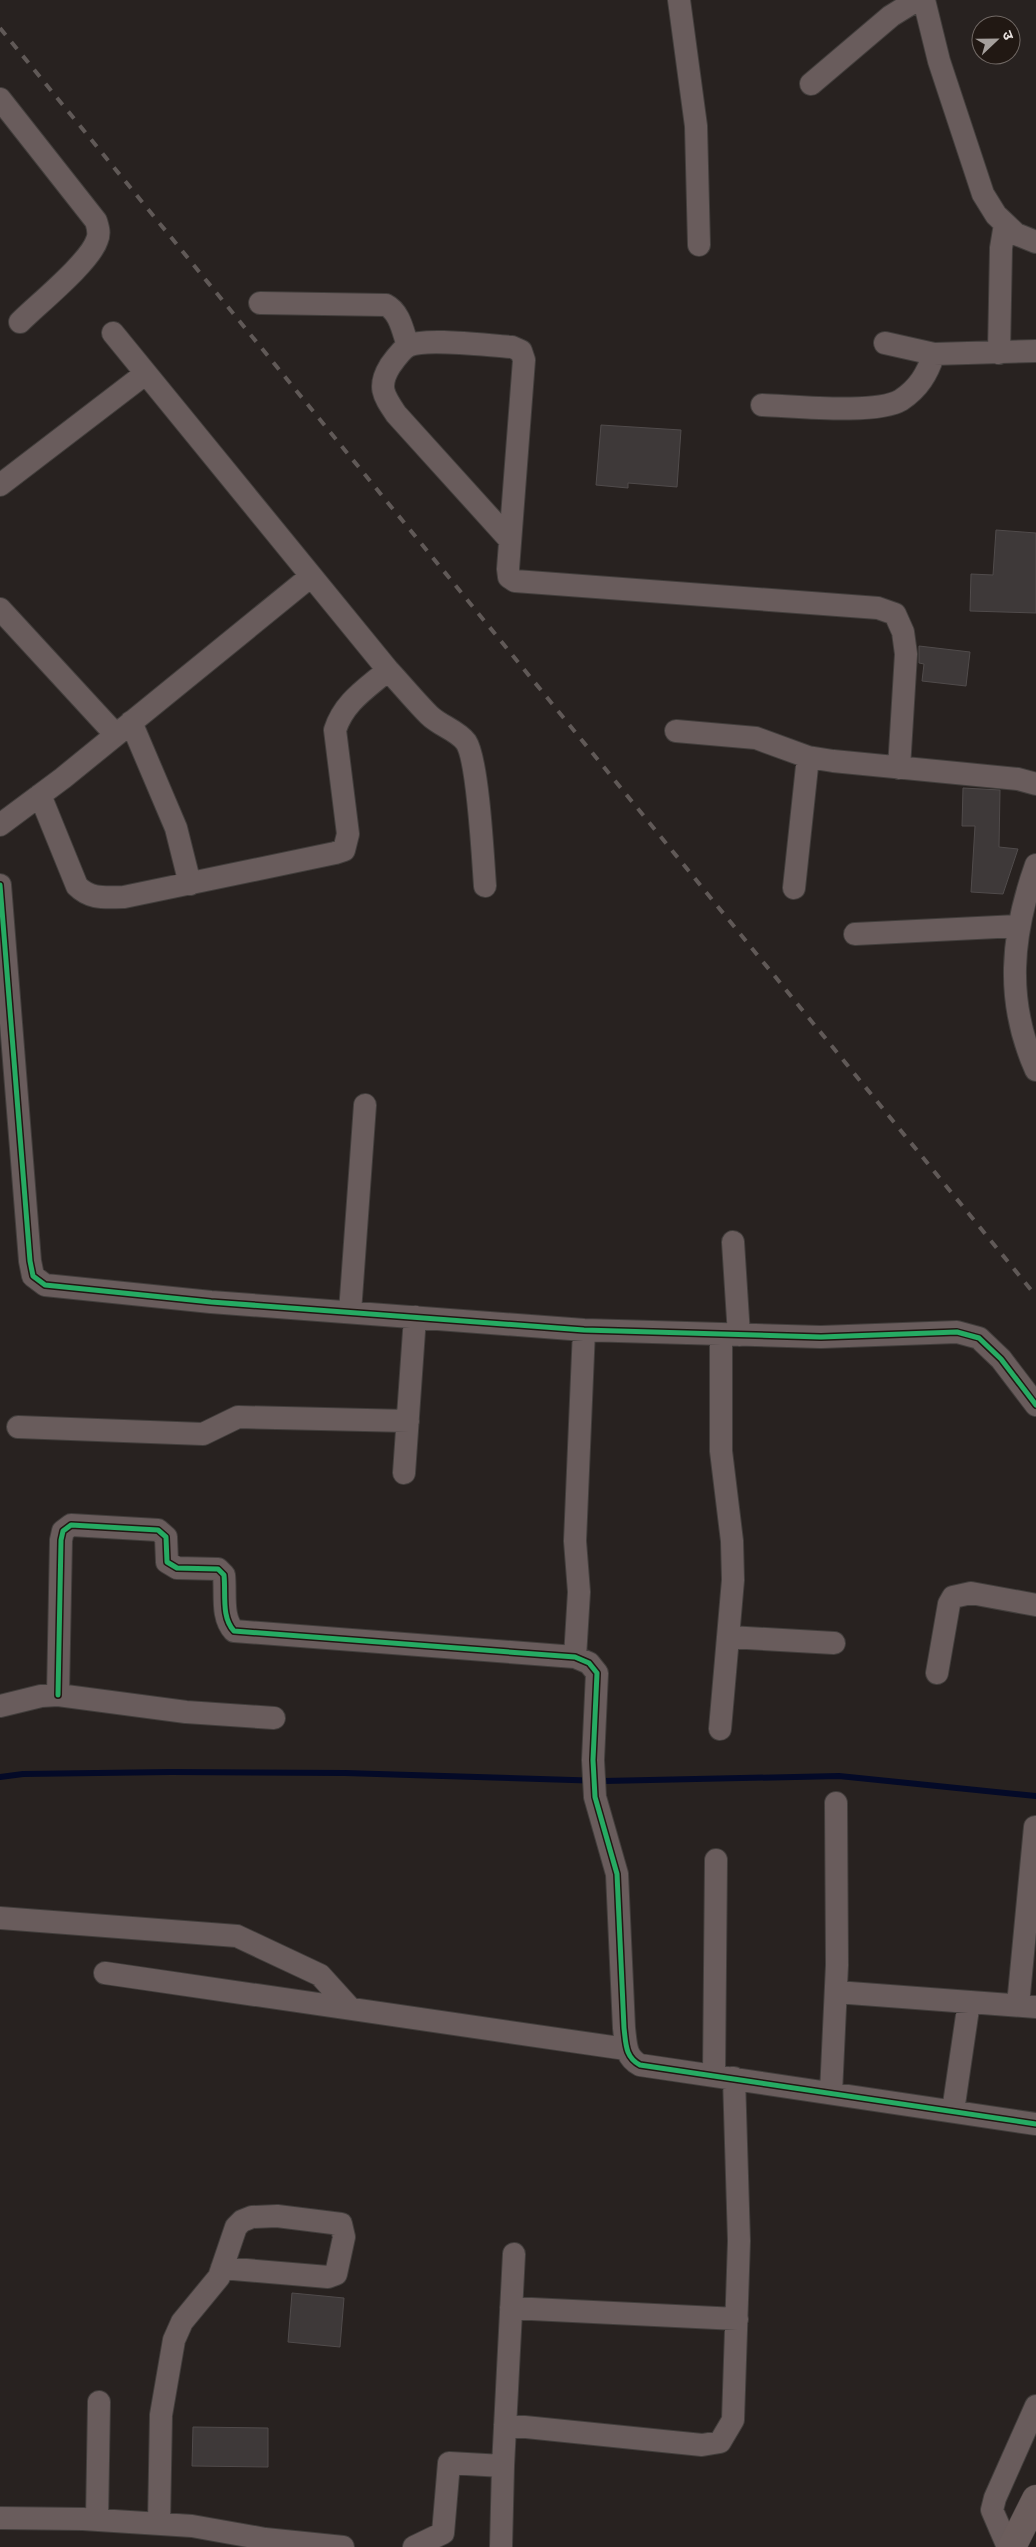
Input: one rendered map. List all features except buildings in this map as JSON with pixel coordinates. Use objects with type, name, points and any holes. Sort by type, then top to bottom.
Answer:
[{"type":"main road","points":[[1012,2547],[1036,2499]]},
{"type":"street","points":[[679,0],[696,126],[698,245]]},
{"type":"street","points":[[811,84],[891,16],[917,0]]},
{"type":"street","points":[[924,0],[939,61],[983,194],[996,215],[1016,234],[1036,242]]},
{"type":"street","points":[[0,98],[96,221],[99,233],[96,242],[87,256],[20,322]]},
{"type":"street","points":[[999,353],[1001,248],[1005,224]]},
{"type":"street","points":[[260,303],[386,305],[393,309],[408,346]]},
{"type":"street","points":[[113,332],[310,577],[388,670],[430,716],[442,726],[459,734],[467,744],[478,809],[485,886]]},
{"type":"street","points":[[510,540],[396,414],[387,399],[382,387],[384,376],[396,358],[408,346],[434,342],[512,347],[521,351],[524,360],[508,569],[509,577],[515,581],[878,608],[895,614],[903,632],[906,654],[899,768]]},
{"type":"street","points":[[885,344],[934,354],[1036,351]]},
{"type":"street","points":[[762,405],[866,408],[884,406],[899,401],[920,384],[934,354]]},
{"type":"street","points":[[0,485],[145,374]]},
{"type":"street","points":[[0,825],[40,795],[310,577]]},
{"type":"street","points":[[0,609],[123,728],[176,828],[190,884]]},
{"type":"street","points":[[40,795],[78,886],[86,894],[95,897],[124,897],[344,850],[348,834],[335,730],[340,716],[348,703],[388,670]]},
{"type":"street","points":[[676,731],[756,738],[808,757],[1018,779],[1036,784]]},
{"type":"street","points":[[794,888],[808,757]]},
{"type":"street","points":[[1036,865],[1018,926],[1014,975],[1022,1032],[1036,1070]]},
{"type":"street","points":[[0,885],[30,1261],[33,1276],[45,1286],[211,1302],[584,1330],[821,1337],[957,1332],[979,1338],[1001,1359],[1036,1405]]},
{"type":"street","points":[[855,934],[1018,926]]},
{"type":"street","points":[[350,1312],[365,1105]]},
{"type":"street","points":[[720,1730],[729,1637],[732,1561],[721,1451],[730,1335],[733,1242]]},
{"type":"street","points":[[404,1474],[415,1317]]},
{"type":"street","points":[[575,1658],[580,1592],[575,1541],[584,1330]]},
{"type":"street","points":[[18,1428],[203,1434],[238,1417],[408,1421]]},
{"type":"street","points":[[58,1695],[61,1540],[63,1531],[71,1524],[158,1530],[166,1537],[167,1562],[176,1568],[218,1569],[224,1575],[226,1615],[228,1625],[234,1631],[575,1658],[589,1663],[596,1673],[593,1760],[595,1797],[617,1874],[626,2049],[631,2060],[640,2065],[1036,2124]]},
{"type":"street","points":[[937,1673],[949,1604],[953,1597],[971,1594],[1036,1605]]},
{"type":"street","points":[[729,1637],[834,1643]]},
{"type":"street","points":[[0,1706],[41,1696],[58,1695],[186,1712],[274,1718]]},
{"type":"street","points":[[831,2093],[836,1992],[836,1803]]},
{"type":"street","points":[[836,1992],[1027,2006],[1035,1827]]},
{"type":"street","points":[[505,2425],[702,2445],[720,2442],[733,2420],[738,2319],[739,2241],[724,2077],[716,1860]]},
{"type":"street","points":[[0,1918],[237,1936],[320,1975],[349,2007]]},
{"type":"street","points":[[105,1973],[349,2007],[626,2049]]},
{"type":"street","points":[[953,2111],[969,2002]]},
{"type":"street","points":[[159,2524],[161,2415],[174,2340],[182,2322],[210,2290],[222,2268],[236,2227],[242,2221],[252,2217],[277,2216],[340,2224],[344,2237],[336,2274],[328,2277],[222,2268]]},
{"type":"street","points":[[501,2547],[503,2466],[514,2254]]},
{"type":"street","points":[[511,2308],[738,2319]]},
{"type":"street","points":[[96,2520],[99,2402]]},
{"type":"street","points":[[1008,2547],[992,2510],[995,2498],[1036,2406]]},
{"type":"street","points":[[414,2547],[443,2533],[449,2463],[503,2466]]},
{"type":"street","points":[[0,2518],[96,2520],[192,2526],[265,2539],[343,2547]]},
{"type":"waterway","points":[[0,1777],[23,1774],[171,1772],[345,1773],[604,1781],[839,1776],[1036,1796]]},
{"type":"railway","points":[[0,28],[1036,1296]]},
{"type":"cycle path","points":[[0,885],[30,1261],[33,1276],[45,1285],[211,1302],[584,1330],[821,1337],[957,1332],[979,1338],[1001,1359],[1036,1405]]},
{"type":"cycle path","points":[[58,1695],[61,1540],[63,1531],[71,1525],[158,1530],[166,1537],[167,1562],[177,1568],[218,1569],[224,1575],[227,1619],[234,1631],[575,1657],[589,1663],[597,1673],[593,1760],[595,1797],[617,1874],[624,2028],[627,2050],[631,2058],[640,2065],[1036,2124]]}]
